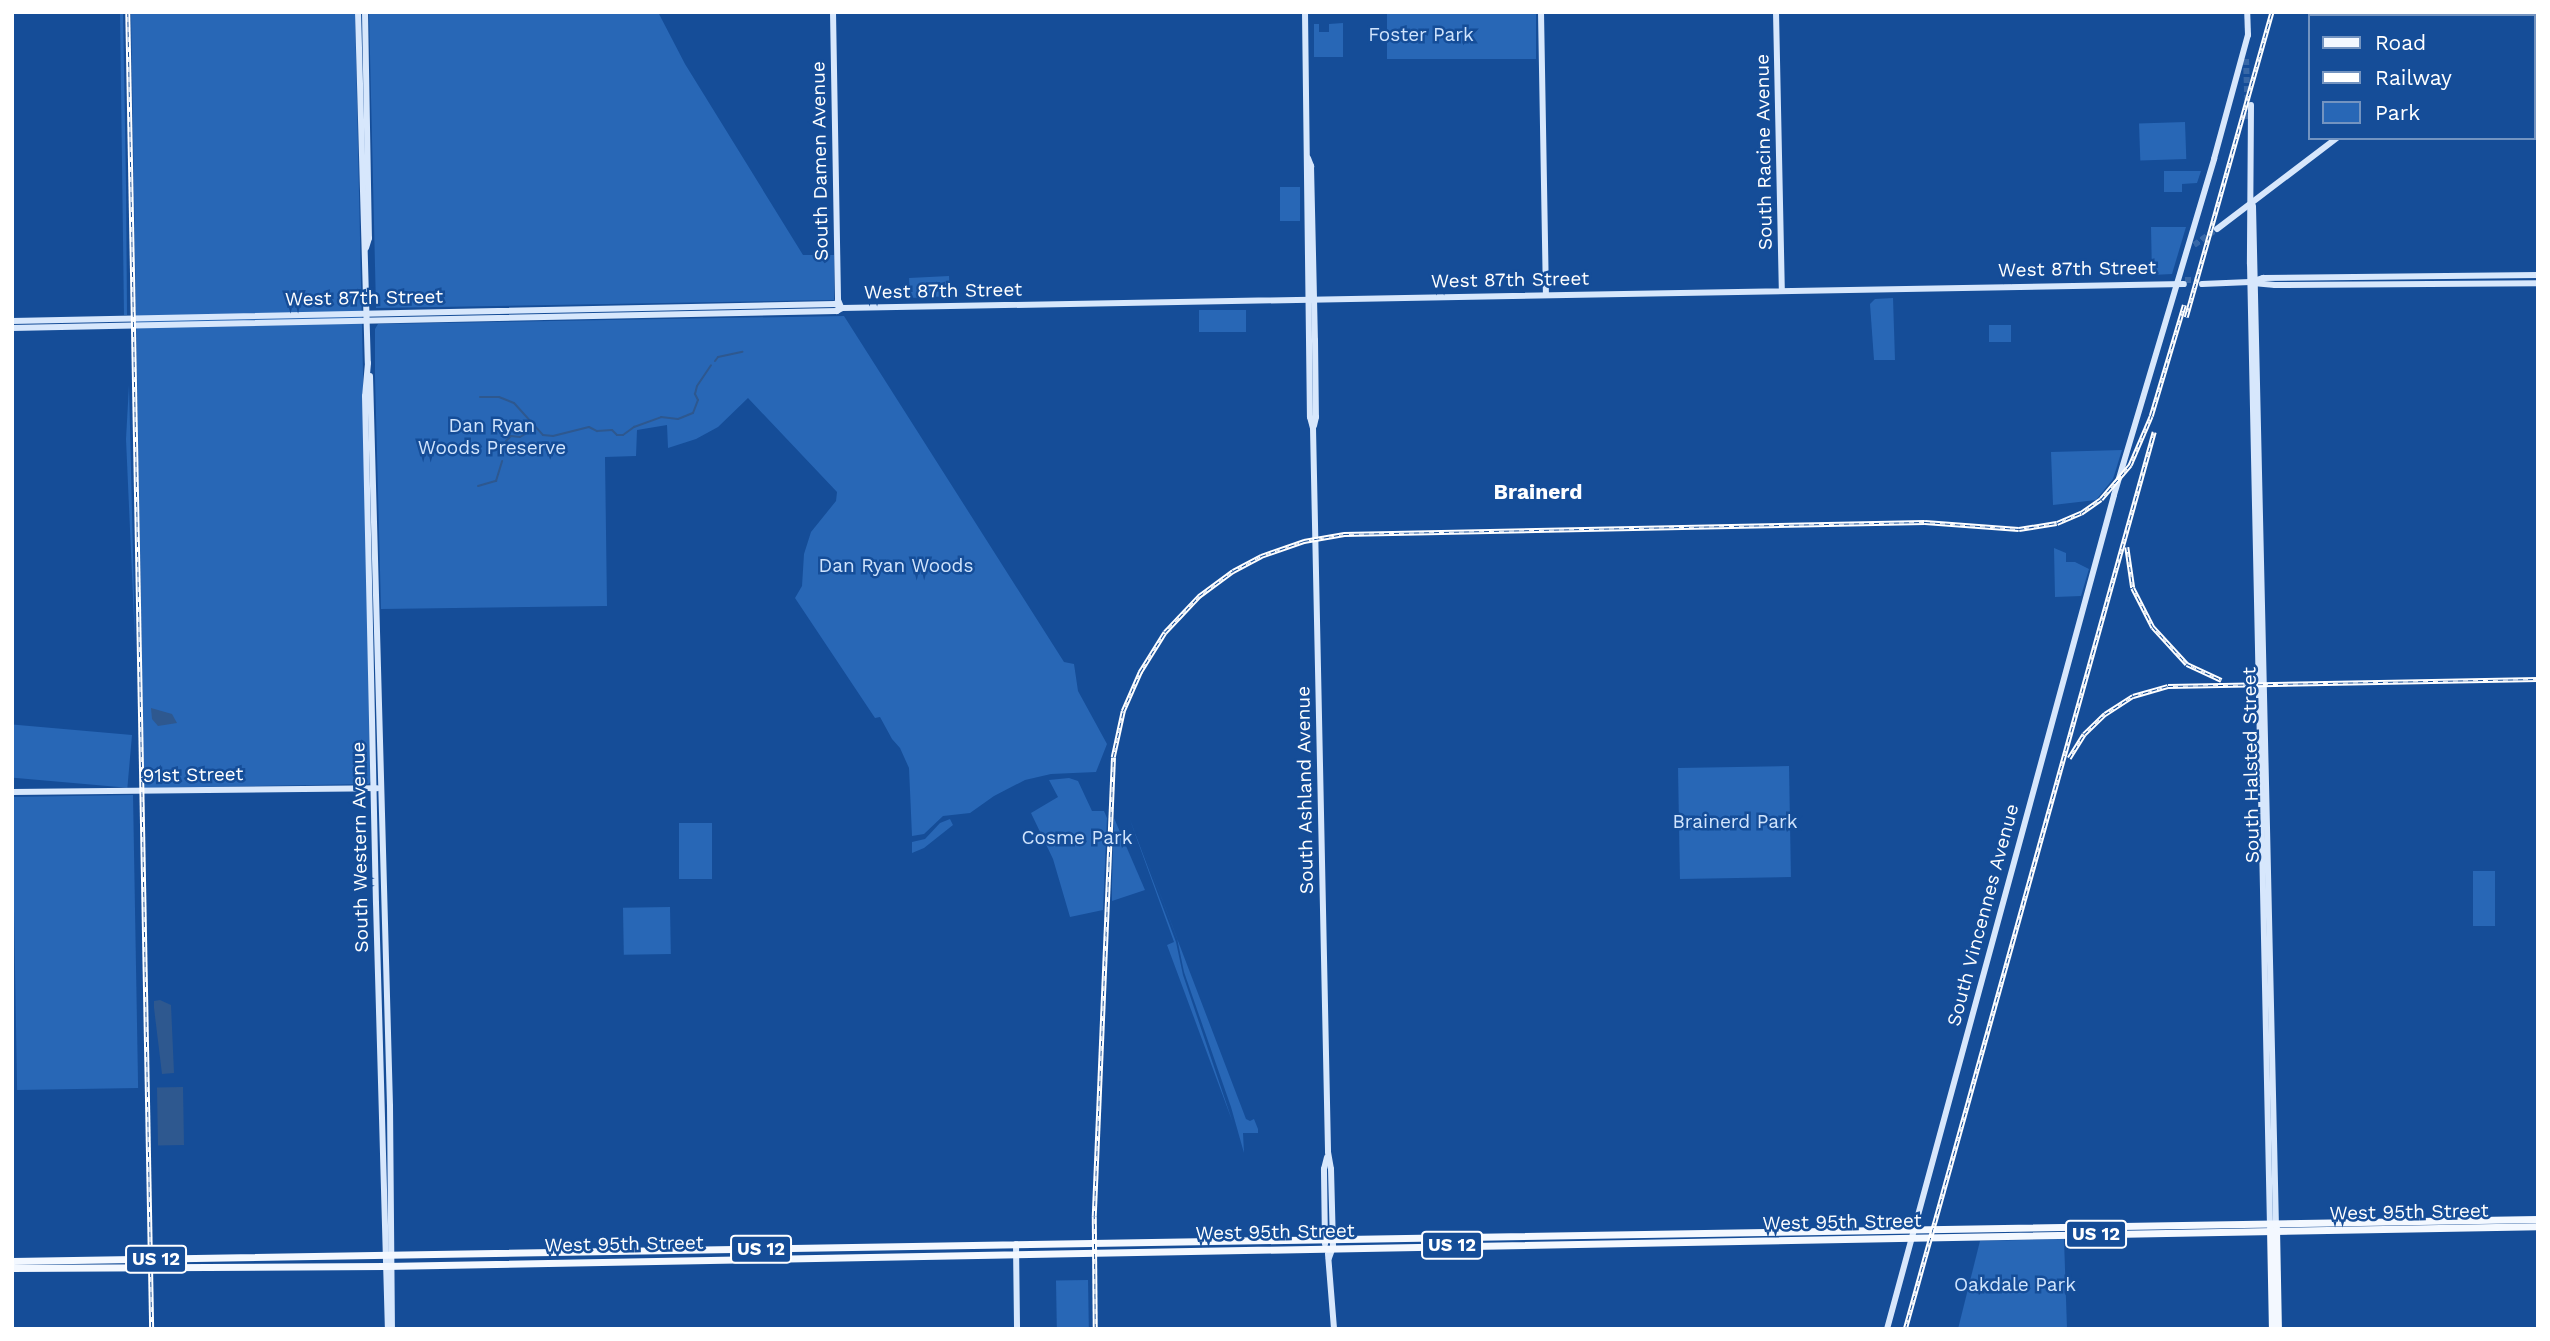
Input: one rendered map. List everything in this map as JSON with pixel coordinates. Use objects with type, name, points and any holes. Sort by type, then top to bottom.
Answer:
[{"type":"main road","name":"South Western Avenue","points":[[358,12],[362,238],[366,250]]},
{"type":"main road","name":"South Western Avenue","points":[[365,12],[369,238],[366,250],[367,317],[368,363],[373,396],[378,788],[376,868],[388,1256]]},
{"type":"main road","name":"South Damen Avenue","points":[[834,12],[838,300],[842,308]]},
{"type":"main road","name":"South Ashland Avenue","points":[[1305,12],[1311,300],[1310,417],[1313,428],[1328,1152],[1331,1169],[1330,1309],[1334,1329]]},
{"type":"main road","points":[[1541,12],[1546,295]]},
{"type":"main road","name":"South Racine Avenue","points":[[1776,12],[1782,290]]},
{"type":"main road","name":"South Vincennes Avenue","points":[[1887,1329],[2112,510],[2182,282],[2214,152],[2246,53],[2247,12]]},
{"type":"main road","name":"South Halsted Street","points":[[2252,105],[2249,123],[2273,1227],[2278,1329]]},
{"type":"main road","points":[[2221,224],[2334,140]]},
{"type":"main road","points":[[2254,282],[2538,275]]},
{"type":"main road","name":"West 87th Street","points":[[12,328],[62,324],[367,317],[837,312],[842,308],[2182,282]]},
{"type":"main road","points":[[2203,282],[2538,283]]},
{"type":"main road","name":"West 87th Street","points":[[12,321],[62,324]]},
{"type":"main road","name":"South Western Avenue","points":[[378,788],[385,906],[390,1329]]},
{"type":"main road","name":"91st Street","points":[[12,792],[378,788]]},
{"type":"main road","points":[[376,868],[385,906]]},
{"type":"main road","name":"West 95th Street","points":[[2273,1227],[2538,1219]]},
{"type":"main road","name":"West 95th Street","points":[[12,1261],[1016,1244],[1329,1243],[2273,1227],[2538,1226]]},
{"type":"main road","name":"South Halsted Street","points":[[2272,1329],[2273,1227]]},
{"type":"main road","name":"West 95th Street","points":[[12,1268],[388,1266],[1016,1254],[1329,1243]]},
{"type":"main road","points":[[1016,1244],[1017,1329]]},
{"type":"green space","points":[[120,12],[123,12],[127,315],[124,315]]},
{"type":"green space","points":[[131,12],[355,12],[372,779],[369,784],[144,788]]},
{"type":"green space","points":[[369,12],[658,12],[685,64],[803,255],[834,255],[834,300],[376,308]]},
{"type":"green space","name":"Foster Park","points":[[1387,12],[1536,12],[1536,59],[1387,59]]},
{"type":"green space","points":[[1343,23],[1343,57],[1314,57],[1314,24],[1319,24],[1319,32],[1329,32],[1329,24]]},
{"type":"green space","points":[[2185,122],[2186,159],[2140,161],[2139,124]]},
{"type":"green space","points":[[2164,171],[2201,171],[2197,183],[2182,184],[2182,192],[2164,192]]},
{"type":"green space","points":[[1280,187],[1300,187],[1300,221],[1280,221]]},
{"type":"green space","points":[[2151,227],[2186,227],[2172,274],[2152,275]]},
{"type":"green space","points":[[949,276],[950,296],[910,298],[909,278]]},
{"type":"green space","points":[[1893,298],[1895,360],[1874,360],[1870,304],[1875,299]]},
{"type":"green space","points":[[1199,310],[1246,310],[1246,332],[1199,332]]},
{"type":"green space","name":"Dan Ryan Woods","points":[[844,316],[1064,662],[1074,664],[1078,691],[1107,744],[1096,772],[1051,774],[1025,780],[994,796],[970,813],[943,816],[924,834],[912,836],[909,768],[900,748],[880,717],[875,718],[795,598],[802,586],[804,554],[811,532],[836,501],[837,492],[748,398],[718,427],[696,439],[668,448],[667,425],[637,430],[636,456],[605,457],[607,606],[381,609],[375,376],[375,329],[378,324]]},
{"type":"green space","points":[[1989,325],[2011,325],[2011,342],[1989,342]]},
{"type":"green space","points":[[129,385],[131,469],[135,642],[126,439]]},
{"type":"green space","points":[[2122,450],[2113,479],[2096,500],[2053,505],[2051,452]]},
{"type":"green space","points":[[2054,548],[2066,553],[2066,562],[2075,562],[2089,569],[2081,596],[2055,597]]},
{"type":"green space","points":[[12,725],[132,735],[127,788],[12,778]]},
{"type":"green space","name":"Brainerd Park","points":[[1789,766],[1791,877],[1680,879],[1678,768]]},
{"type":"green space","name":"Cosme Park","points":[[1069,778],[1078,781],[1092,811],[1104,811],[1107,818],[1103,910],[1070,917],[1053,859],[1031,813],[1058,797],[1049,780]]},
{"type":"green space","points":[[133,795],[138,1088],[17,1090],[12,797]]},
{"type":"green space","points":[[1129,817],[1176,942],[1183,975],[1233,1123],[1167,945],[1174,942]]},
{"type":"green space","points":[[1114,818],[1145,890],[1112,901],[1112,883]]},
{"type":"green space","points":[[950,819],[953,825],[924,848],[912,853],[912,842],[925,839],[940,823]]},
{"type":"green space","points":[[679,823],[712,823],[712,879],[679,879]]},
{"type":"green space","points":[[2473,871],[2495,871],[2495,926],[2473,926]]},
{"type":"green space","points":[[670,907],[671,954],[624,955],[623,908]]},
{"type":"green space","points":[[1177,939],[1246,1119],[1254,1119],[1258,1129],[1258,1133],[1243,1133],[1244,1153],[1231,1107],[1184,972]]},
{"type":"green space","name":"Oakdale Park","points":[[2064,1239],[2067,1329],[1958,1329],[1980,1241]]},
{"type":"green space","points":[[1088,1280],[1089,1329],[1057,1329],[1056,1281]]},
{"type":"shaded area","points":[[151,708],[172,714],[177,723],[158,726],[152,719]]},
{"type":"shaded area","points":[[160,1000],[171,1005],[174,1073],[162,1074],[154,1008],[154,1001]]},
{"type":"shaded area","points":[[157,1087],[183,1087],[184,1145],[158,1145]]},
{"type":"waterway","points":[[715,361],[718,357],[742,352]]},
{"type":"waterway","points":[[480,397],[499,397],[514,403],[543,435],[553,436],[589,427],[597,431],[612,430],[617,435],[623,435],[634,427],[661,417],[678,419],[693,413],[698,400],[695,394],[697,386],[711,365]]},
{"type":"waterway","points":[[506,441],[511,436],[520,437],[534,429]]},
{"type":"waterway","points":[[478,486],[496,481],[502,461]]},
{"type":"tunnel","points":[[2246,59],[2248,120]]},
{"type":"tunnel","points":[[2194,245],[2217,229]]},
{"type":"tunnel","points":[[2185,280],[2203,280]]},
{"type":"railway","points":[[128,12],[152,1329]]},
{"type":"railway","points":[[2186,317],[2272,12]]},
{"type":"railway","points":[[1095,1329],[1094,1216],[1113,757],[1123,711],[1140,672],[1165,632],[1199,596],[1233,571],[1261,556],[1304,541],[1344,534],[1925,522],[2019,529],[2057,523],[2081,513],[2101,499],[2130,465],[2151,416],[2184,305]]},
{"type":"railway","points":[[1905,1329],[2154,432]]},
{"type":"railway","points":[[2127,547],[2133,588],[2153,627],[2187,664],[2222,680]]},
{"type":"railway","points":[[2069,758],[2084,734],[2105,714],[2133,696],[2168,686],[2538,679]]},
{"type":"district","name":"Brainerd","points":[[1538,492]]},
{"type":"park label","name":"Dan Ryan Woods Preserve","points":[[492,437]]}]
